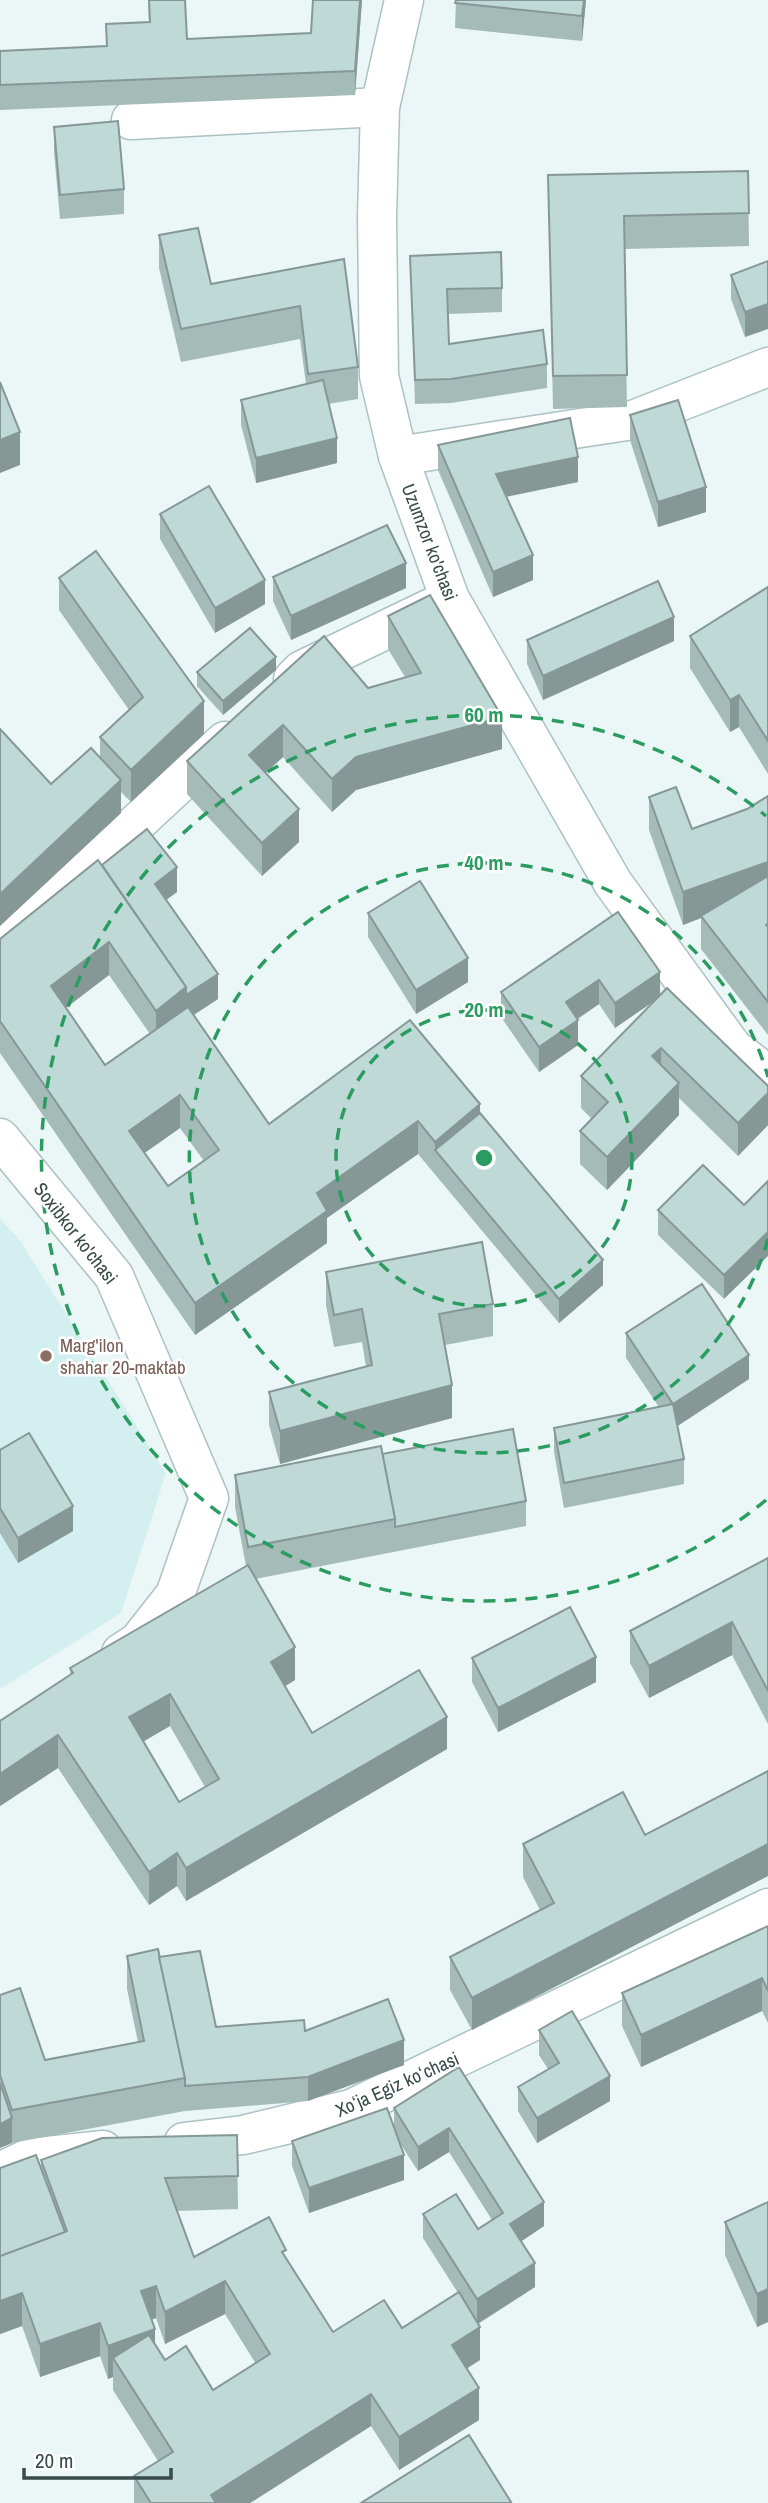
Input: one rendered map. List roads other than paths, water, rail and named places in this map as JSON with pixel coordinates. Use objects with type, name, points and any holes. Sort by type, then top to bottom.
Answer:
[{"type":"street","name":"Uzumzor ko'chasi","points":[[404,0],[380,107],[377,216],[379,376],[398,456],[450,599],[614,883],[733,1048],[768,1075]]},
{"type":"street","points":[[131,120],[380,107]]},
{"type":"street","points":[[398,456],[633,420],[768,367]]},
{"type":"street","points":[[0,950],[302,670],[450,599]]},
{"type":"street","name":"Soxibkor ko'chasi","points":[[0,1138],[114,1276],[208,1498],[175,1595],[138,1642],[92,1673]]},
{"type":"street","name":"Xoʻja Egiz koʻchasi","points":[[0,2172],[29,2158],[243,2135],[351,2109],[768,1908]]},
{"type":"place","name":"Marg'ilon shahar 20-maktab","points":[[46,1356]]}]
